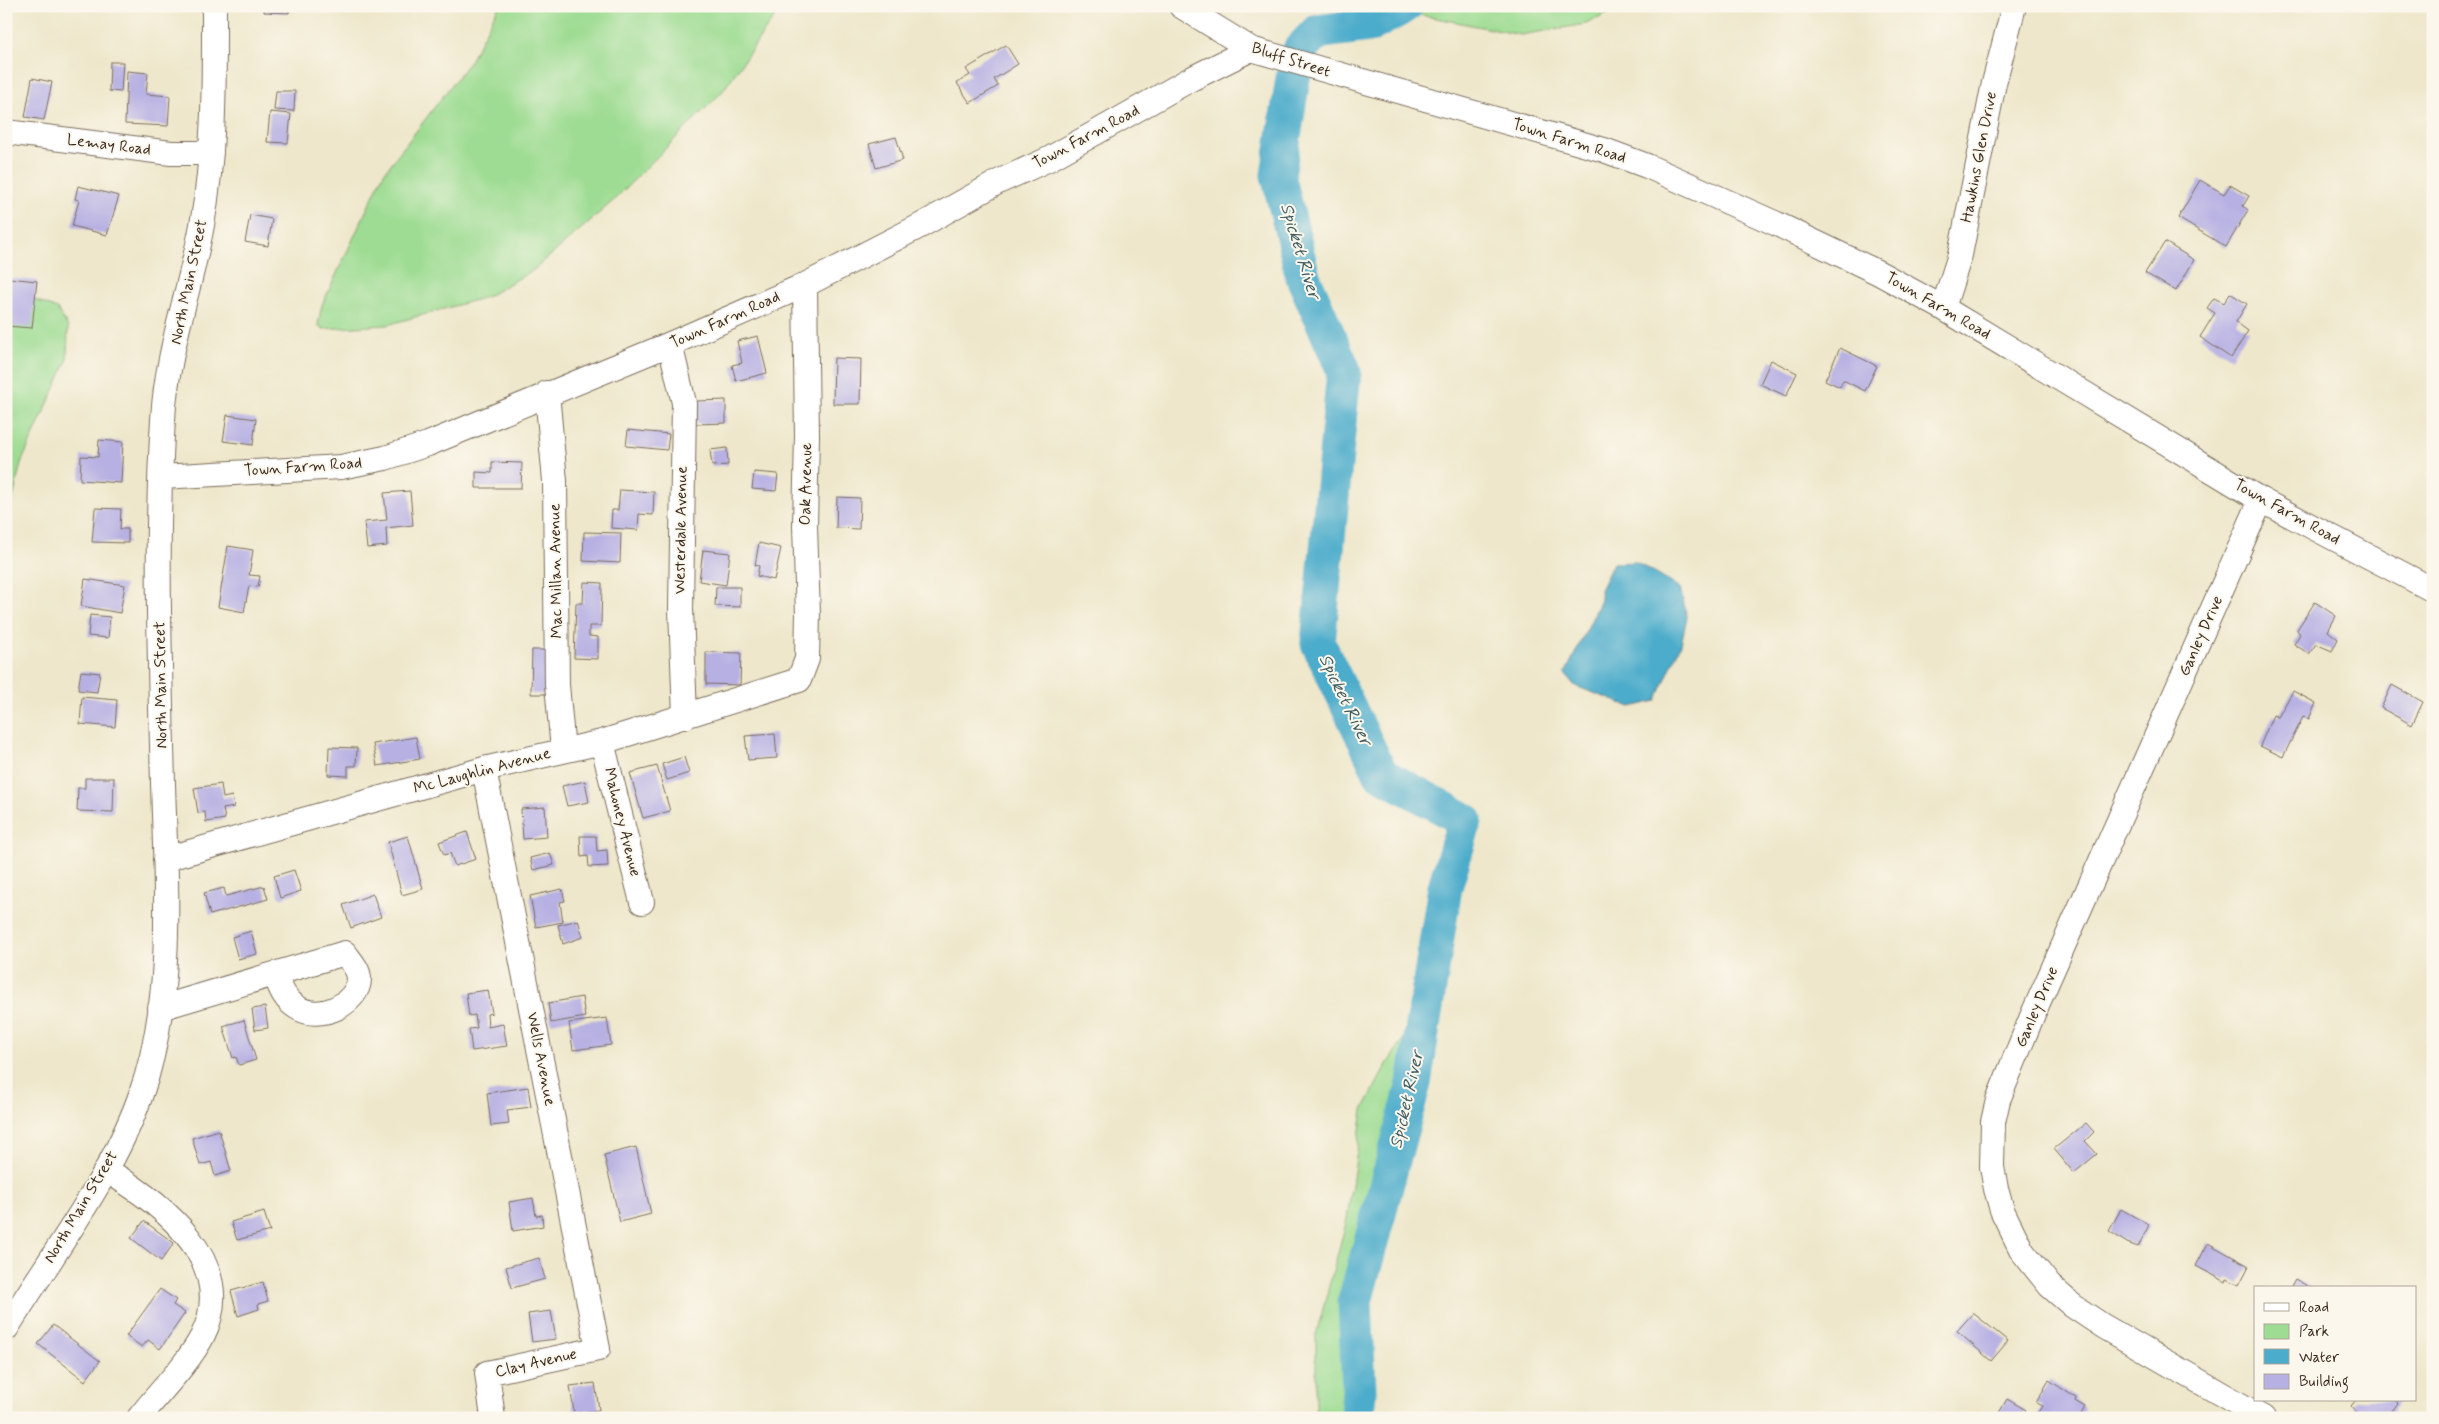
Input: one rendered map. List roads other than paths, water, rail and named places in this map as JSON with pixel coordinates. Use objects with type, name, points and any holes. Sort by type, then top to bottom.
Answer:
[{"type":"street","name":"North Main Street","points":[[6,1329],[106,1170],[140,1098],[152,1056],[160,1008],[166,920],[159,593],[164,404],[202,227],[211,153],[214,6]]},
{"type":"street","name":"Bluff Street","points":[[1181,6],[1251,49],[1410,95]]},
{"type":"street","name":"Hawkins Glen Drive","points":[[1943,308],[1960,255],[1994,83],[2014,6]]},
{"type":"street","name":"Town Farm Road","points":[[161,477],[341,468],[364,464],[428,444],[547,393],[670,344],[805,285],[920,226],[998,182],[1057,154],[1191,79],[1251,49]]},
{"type":"street","name":"Town Farm Road","points":[[1410,95],[1604,150],[1647,166],[1879,273],[1943,308],[2261,500],[2433,590]]},
{"type":"street","name":"Lemay Road","points":[[6,132],[171,153],[211,153]]},
{"type":"street","name":"Oak Avenue","points":[[799,680],[807,659],[808,614],[805,526],[807,436],[805,285]]},
{"type":"street","name":"Westerdale Avenue","points":[[670,344],[684,403],[680,609],[685,717]]},
{"type":"street","name":"Mac Millan Avenue","points":[[547,393],[555,481],[557,685],[563,750]]},
{"type":"street","name":"Ganley Drive","points":[[2261,500],[2037,1004],[1998,1100],[1993,1122],[1992,1167],[2002,1210],[2022,1250],[2050,1286],[2073,1306],[2103,1326],[2263,1418]]},
{"type":"street","name":"Mc Laughlin Avenue","points":[[165,859],[484,769],[602,742],[799,680]]},
{"type":"street","name":"Mahoney Avenue","points":[[602,742],[642,902]]},
{"type":"street","name":"Wells Avenue","points":[[484,769],[598,1349]]},
{"type":"street","points":[[160,1008],[276,974]]},
{"type":"street","points":[[106,1170],[139,1189],[188,1234],[200,1253],[207,1273],[211,1294],[210,1316],[202,1337],[139,1418]]},
{"type":"street","name":"Clay Avenue","points":[[493,1418],[487,1373],[598,1349]]},
{"type":"water","points":[[1636,562],[1680,588],[1687,617],[1681,644],[1656,701],[1631,707],[1575,686],[1565,674],[1601,600],[1600,590],[1613,563]]},
{"type":"waterway","name":"Spicket River","points":[[1357,1418],[1359,1390],[1355,1301],[1414,1083],[1445,887],[1465,820],[1381,774],[1318,643],[1344,371],[1303,277],[1278,175],[1293,78],[1300,50],[1317,32],[1370,25],[1405,6]]}]
